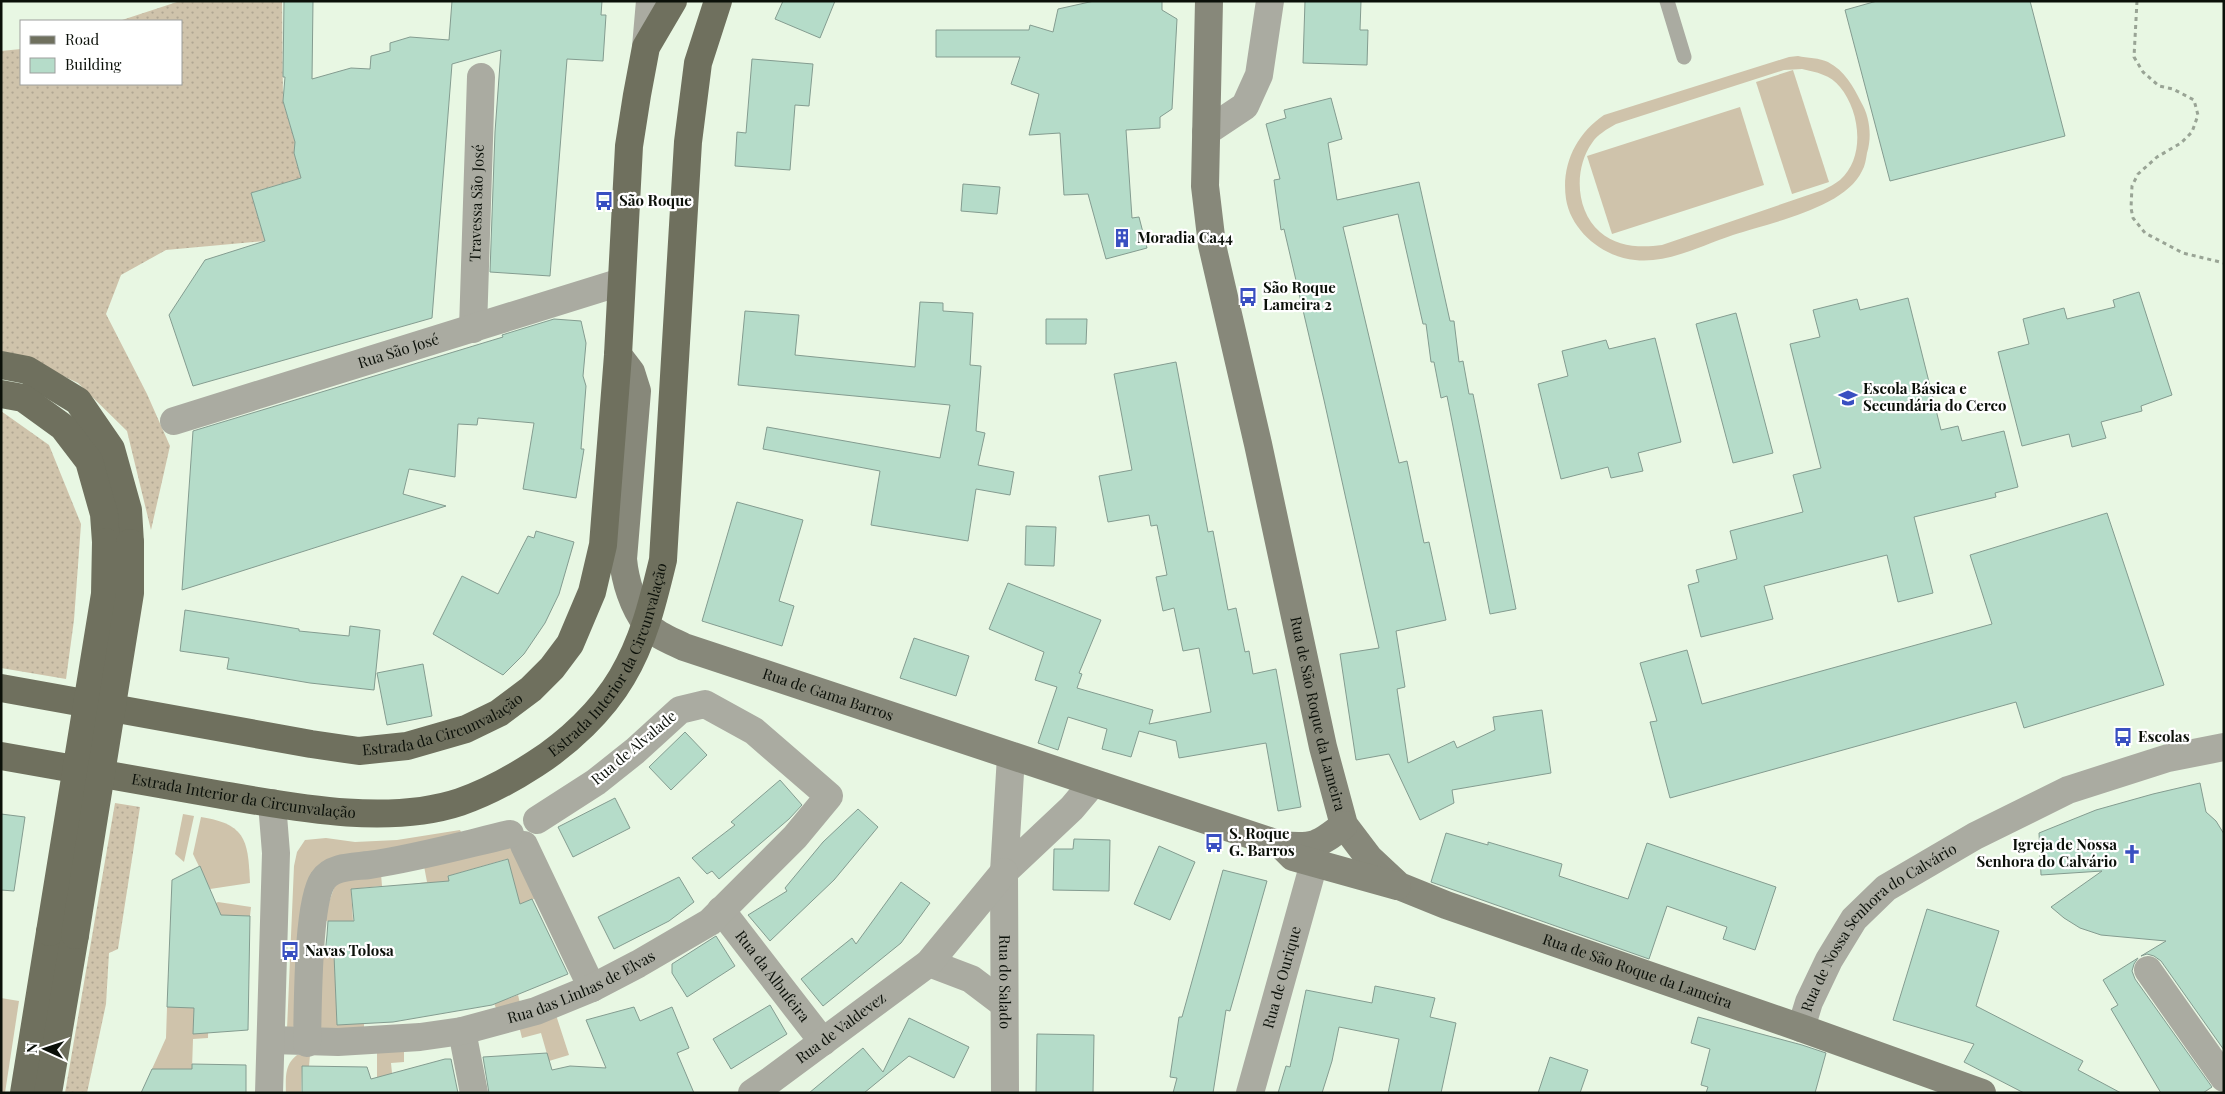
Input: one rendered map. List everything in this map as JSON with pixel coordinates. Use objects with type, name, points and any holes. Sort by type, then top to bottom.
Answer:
[{"type":"main road","points":[[646,47],[673,1]]},
{"type":"main road","name":"Estrada Interior da Circunvalação","points":[[1,756],[272,803],[344,813],[387,814],[451,804],[487,790],[518,775],[548,756],[589,719],[622,678],[647,625],[664,560],[688,142],[698,63],[718,1]]},
{"type":"main road","name":"Rua de São Roque da Lameira","points":[[1209,1],[1206,186],[1212,245],[1258,444],[1323,747],[1344,825],[1369,858],[1398,886],[1446,905],[1982,1093]]},
{"type":"main road","name":"Estrada da Circunvalação","points":[[1,688],[359,751],[407,746],[466,729],[499,713],[531,689],[552,668],[570,644],[592,592],[603,546],[618,355],[630,146],[646,47]]},
{"type":"main road","name":"Rua de Gama Barros","points":[[618,355],[631,372],[637,392],[622,559],[625,580],[647,625],[660,636],[684,647],[1281,845],[1304,847],[1322,843],[1344,825]]},
{"type":"main road","points":[[1,364],[27,370],[78,401],[111,449],[128,510],[118,542]]},
{"type":"main road","points":[[1,394],[23,398],[63,427],[89,461],[104,514],[118,542],[130,594],[62,933],[24,1093]]},
{"type":"main road","points":[[1,675],[65,699]]},
{"type":"main road","name":"Rua de Gama Barros","points":[[1281,845],[1294,857],[1398,886]]},
{"type":"main road","points":[[48,1093],[62,933]]},
{"type":"street","points":[[646,47],[650,1]]},
{"type":"street","points":[[1206,132],[1245,106],[1259,74],[1270,1]]},
{"type":"street","name":"Travessa São José","points":[[473,329],[480,77]]},
{"type":"street","name":"Rua São José","points":[[174,421],[622,282]]},
{"type":"street","name":"Rua de Alvalade","points":[[307,1043],[311,945],[316,902],[323,880],[336,870],[395,861],[527,835],[635,751],[680,710],[705,704],[754,731],[829,796]]},
{"type":"street","name":"Rua de Nossa Senhora do Calvário","points":[[1801,1028],[1809,1002],[1829,960],[1854,920],[1886,888],[1975,836],[2068,790],[2168,758],[2224,747]]},
{"type":"street","name":"Rua do Salado","points":[[1005,1093],[1004,872],[1012,756]]},
{"type":"street","points":[[1004,872],[1072,808],[1093,783]]},
{"type":"street","name":"Rua das Linhas de Elvas","points":[[271,1040],[307,1043],[420,1038],[462,1031],[536,1010],[597,985],[638,964],[710,922],[795,837],[829,796]]},
{"type":"street","points":[[269,1093],[276,853],[272,803]]},
{"type":"street","points":[[527,835],[597,985]]},
{"type":"street","name":"Rua de Ourique","points":[[1250,1093],[1314,863]]},
{"type":"street","name":"Rua de Valdevez","points":[[752,1093],[929,963],[1004,872]]},
{"type":"street","name":"Rua da Albufeira","points":[[721,910],[822,1042]]},
{"type":"street","points":[[929,963],[971,979],[1004,1004]]},
{"type":"street","points":[[2148,970],[2224,1078]]},
{"type":"street","points":[[462,1031],[474,1093]]},
{"type":"lane","points":[[1667,1],[1684,57]]},
{"type":"path","points":[[2137,1],[2134,57],[2143,72],[2159,86],[2173,89],[2194,100],[2198,115],[2192,132],[2181,143],[2157,157],[2138,174],[2132,186],[2131,208],[2133,218],[2145,233],[2183,253],[2224,263]]},
{"type":"shaded area","points":[[180,1],[282,1],[283,101],[295,142],[294,153],[301,178],[251,193],[265,241],[166,250],[121,275],[106,314],[147,394],[170,446],[151,530],[127,431],[78,383],[20,356],[1,351],[1,51],[20,49],[20,85],[182,85],[182,20],[122,20]]},
{"type":"shaded area","points":[[1798,56],[1817,59],[1834,66],[1848,79],[1864,108],[1869,127],[1869,147],[1865,162],[1863,169],[1853,184],[1840,195],[1805,212],[1733,235],[1685,253],[1660,259],[1635,260],[1611,254],[1600,248],[1582,232],[1574,222],[1569,211],[1566,199],[1566,174],[1568,162],[1578,141],[1594,123],[1604,115],[1789,57]],"holes":[[[1802,69],[1823,75],[1836,83],[1847,97],[1852,108],[1856,121],[1857,147],[1854,159],[1840,180],[1823,190],[1662,245],[1638,246],[1614,241],[1600,232],[1592,223],[1582,201],[1580,176],[1586,153],[1594,140],[1602,132],[1616,124],[1784,70]]]},
{"type":"shaded area","points":[[1793,70],[1829,182],[1792,194],[1756,82]]},
{"type":"shaded area","points":[[1740,107],[1764,185],[1612,234],[1587,156]]},
{"type":"shaded area","points":[[1,411],[49,445],[81,524],[74,620],[66,679],[1,668]]},
{"type":"shaded area","points":[[115,803],[140,807],[118,949],[109,953],[106,1004],[87,1093],[65,1093]]},
{"type":"shaded area","points":[[183,814],[194,816],[184,862],[175,854]]},
{"type":"shaded area","points":[[201,817],[228,825],[242,837],[248,856],[250,883],[210,889],[193,854]]},
{"type":"shaded area","points":[[460,830],[462,834],[434,842],[339,856],[298,1005],[293,1030],[287,1029],[294,866],[297,852],[305,840],[326,838],[355,842],[397,840]]},
{"type":"shaded area","points":[[503,844],[517,851],[539,897],[517,905],[516,890],[507,859],[448,876],[453,896],[507,999],[518,995],[520,1003],[497,1011],[487,984],[413,884],[427,882],[424,866]]},
{"type":"shaded area","points":[[381,874],[382,886],[351,889],[353,921],[322,921],[337,880]]},
{"type":"shaded area","points":[[218,902],[251,907],[250,916],[211,915],[208,1038],[193,1039],[192,1069],[152,1069],[166,1038],[167,1007],[180,1007],[168,991],[168,975],[180,976],[183,919]]},
{"type":"shaded area","points":[[319,955],[345,955],[337,1025],[364,1023],[364,1033],[322,1030],[316,1012]]},
{"type":"shaded area","points":[[1,998],[19,1001],[5,1093],[1,1093]]},
{"type":"shaded area","points":[[556,1015],[569,1055],[549,1061],[541,1033],[522,1038],[519,1026]]},
{"type":"shaded area","points":[[404,1051],[404,1062],[391,1063],[393,1083],[377,1093],[377,1053]]},
{"type":"shaded area","points":[[297,1055],[310,1055],[309,1066],[302,1066],[301,1093],[286,1093],[288,1067]]},
{"type":"building","points":[[284,1],[313,1],[312,79],[351,68],[370,69],[371,56],[390,51],[390,43],[410,37],[449,40],[452,1],[602,1],[601,15],[606,15],[603,61],[567,59],[550,276],[490,272],[495,132],[501,50],[452,64],[432,318],[193,386],[169,315],[205,260],[265,241],[251,193],[301,178],[294,153],[295,142],[283,101],[285,77],[283,77]]},
{"type":"building","points":[[783,1],[835,1],[820,38],[775,19]]},
{"type":"building","points":[[1094,1],[1162,1],[1162,10],[1177,19],[1172,109],[1160,117],[1160,128],[1126,130],[1132,218],[1139,217],[1147,248],[1106,259],[1088,194],[1064,195],[1060,133],[1029,135],[1039,94],[1011,84],[1020,57],[936,57],[936,30],[1029,30],[1030,25],[1053,32],[1058,9]]},
{"type":"building","points":[[1305,1],[1361,1],[1360,30],[1368,30],[1367,65],[1303,63]]},
{"type":"building","points":[[1877,1],[2030,1],[2065,136],[1890,181],[1845,10]]},
{"type":"building","points":[[752,59],[813,64],[809,106],[795,105],[790,170],[735,166],[737,132],[746,133]]},
{"type":"building","points":[[1331,98],[1342,139],[1328,143],[1337,200],[1419,182],[1450,321],[1454,321],[1459,362],[1463,361],[1469,394],[1473,394],[1516,609],[1490,614],[1447,396],[1441,398],[1434,362],[1431,362],[1426,324],[1423,324],[1398,214],[1343,227],[1399,463],[1407,461],[1424,543],[1429,542],[1446,620],[1396,631],[1405,687],[1397,689],[1408,763],[1454,741],[1457,748],[1495,730],[1493,717],[1542,710],[1551,773],[1452,790],[1454,803],[1420,820],[1389,754],[1356,760],[1340,654],[1379,648],[1284,229],[1281,230],[1274,180],[1280,179],[1266,124],[1286,118],[1284,110]]},
{"type":"building","points":[[963,184],[1000,187],[997,214],[961,211]]},
{"type":"building","points":[[2139,292],[2172,395],[2141,406],[2142,411],[2101,422],[2106,438],[2072,447],[2069,434],[2022,446],[1998,352],[2029,344],[2023,319],[2064,308],[2067,319],[2115,307],[2113,300]]},
{"type":"building","points":[[1908,298],[1941,430],[1958,426],[1962,441],[2004,431],[2018,487],[1995,493],[1996,497],[1914,517],[1933,593],[1898,602],[1887,555],[1764,586],[1773,619],[1701,637],[1688,585],[1699,582],[1696,570],[1737,559],[1730,531],[1803,512],[1793,475],[1821,468],[1790,344],[1820,337],[1813,310],[1857,299],[1860,310]]},
{"type":"building","points":[[920,302],[943,303],[943,311],[973,313],[970,365],[981,366],[976,431],[985,433],[978,465],[1014,472],[1010,495],[976,489],[968,541],[871,525],[880,471],[763,449],[767,427],[940,458],[950,405],[738,385],[745,311],[799,315],[795,355],[915,367]]},
{"type":"building","points":[[1736,313],[1773,453],[1733,463],[1696,324]]},
{"type":"building","points":[[554,319],[581,321],[586,343],[583,376],[586,386],[581,449],[584,449],[576,498],[523,489],[534,423],[478,418],[477,425],[458,424],[455,477],[409,469],[403,494],[446,506],[182,590],[193,431],[503,337],[502,335]]},
{"type":"building","points":[[1046,319],[1087,319],[1086,344],[1046,344]]},
{"type":"building","points":[[1655,338],[1681,442],[1638,453],[1643,471],[1611,478],[1608,467],[1561,479],[1538,384],[1568,376],[1562,351],[1606,340],[1609,349]]},
{"type":"building","points":[[1176,362],[1208,532],[1213,531],[1228,610],[1236,608],[1245,652],[1249,651],[1253,674],[1276,669],[1301,807],[1278,811],[1266,743],[1179,758],[1176,741],[1139,731],[1131,757],[1102,749],[1107,729],[1068,717],[1058,750],[1038,743],[1057,687],[1035,680],[1044,652],[989,629],[1008,583],[1101,620],[1079,673],[1082,674],[1077,688],[1153,710],[1149,724],[1211,712],[1199,648],[1183,651],[1174,608],[1163,611],[1156,577],[1167,575],[1157,525],[1151,526],[1149,515],[1108,522],[1099,476],[1132,470],[1114,374]]},
{"type":"building","points":[[737,502],[803,520],[779,601],[794,606],[782,646],[702,621]]},
{"type":"building","points":[[2107,513],[2164,685],[2024,728],[2016,702],[1670,798],[1650,722],[1657,721],[1640,663],[1687,650],[1702,704],[1992,624],[1970,555]]},
{"type":"building","points":[[1026,526],[1056,527],[1054,566],[1025,565]]},
{"type":"building","points":[[536,531],[574,542],[559,594],[545,623],[524,654],[503,675],[433,634],[462,576],[498,594],[528,536],[534,538]]},
{"type":"building","points":[[185,610],[299,629],[299,631],[349,636],[350,626],[380,630],[374,690],[310,683],[227,669],[229,658],[180,651]]},
{"type":"building","points":[[914,638],[969,656],[956,696],[900,678]]},
{"type":"building","points":[[423,664],[432,716],[387,725],[377,673]]},
{"type":"building","points":[[685,732],[707,755],[671,790],[649,767]]},
{"type":"building","points":[[780,780],[802,805],[789,819],[719,879],[712,871],[707,874],[692,858],[735,825],[731,822]]},
{"type":"building","name":"Igreja de Nossa Senhora do Calvário","points":[[2200,783],[2206,812],[2216,821],[2224,834],[2224,1050],[2161,961],[2147,954],[2141,956],[2166,941],[2101,935],[2080,928],[2051,907],[2102,871],[2041,875],[2039,833],[2096,810]]},
{"type":"building","points":[[615,798],[630,828],[573,857],[558,827]]},
{"type":"building","points":[[858,809],[878,827],[834,880],[770,941],[748,915],[787,891],[785,888],[823,842]]},
{"type":"building","points":[[1,814],[25,817],[14,891],[1,890]]},
{"type":"building","points":[[1446,833],[1488,845],[1488,842],[1562,864],[1559,876],[1628,899],[1647,843],[1776,887],[1755,950],[1723,939],[1727,927],[1667,906],[1649,959],[1431,882]]},
{"type":"building","points":[[1074,839],[1110,840],[1109,891],[1053,890],[1054,849],[1073,849]]},
{"type":"building","points":[[1159,846],[1195,862],[1170,920],[1134,904]]},
{"type":"building","points":[[508,859],[520,904],[532,899],[568,974],[492,1005],[393,1022],[337,1025],[334,955],[325,955],[328,921],[354,921],[351,889],[449,881],[448,876]]},
{"type":"building","points":[[200,866],[221,915],[250,916],[248,1030],[193,1034],[194,1008],[167,1007],[172,880]]},
{"type":"building","points":[[1223,870],[1267,881],[1230,1011],[1226,1010],[1213,1093],[1173,1093],[1177,1078],[1170,1077],[1179,1017],[1182,1017]]},
{"type":"building","points":[[679,877],[694,902],[669,921],[614,949],[598,917]]},
{"type":"building","points":[[901,882],[930,903],[901,943],[823,1006],[801,979],[852,938],[856,944]]},
{"type":"building","points":[[1927,909],[1999,931],[1976,1006],[2083,1061],[2078,1070],[2121,1093],[2024,1093],[1964,1062],[1974,1044],[1893,1020]]},
{"type":"building","points":[[716,936],[735,966],[687,997],[672,973],[672,964]]},
{"type":"building","points":[[2138,958],[2132,971],[2135,979],[2212,1087],[2203,1093],[2161,1093],[2111,1009],[2118,1005],[2103,980]]},
{"type":"building","points":[[1375,986],[1435,998],[1430,1017],[1456,1023],[1441,1093],[1388,1093],[1399,1039],[1339,1027],[1332,1061],[1322,1093],[1278,1093],[1286,1066],[1290,1067],[1306,990],[1372,1003]]},
{"type":"building","points":[[770,1005],[787,1034],[731,1069],[713,1039]]},
{"type":"building","points":[[634,1007],[640,1021],[672,1007],[689,1048],[677,1053],[694,1093],[489,1093],[483,1057],[547,1053],[552,1070],[570,1066],[606,1068],[586,1020]]},
{"type":"building","points":[[1698,1017],[1826,1053],[1815,1093],[1706,1093],[1708,1087],[1701,1085],[1710,1049],[1691,1043]]},
{"type":"building","points":[[909,1018],[969,1047],[954,1078],[909,1056],[864,1093],[809,1093],[863,1048],[883,1072]]},
{"type":"building","points":[[1037,1034],[1094,1035],[1093,1093],[1036,1093]]},
{"type":"building","points":[[1550,1057],[1588,1070],[1580,1093],[1538,1093]]},
{"type":"building","points":[[451,1059],[458,1093],[302,1093],[302,1066],[367,1067],[371,1079]]},
{"type":"building","points":[[192,1064],[246,1065],[246,1093],[141,1093],[152,1069],[192,1069]]},
{"type":"place","name":"São Roque","points":[[604,201]]},
{"type":"place","name":"Moradia Ca44","points":[[1122,238]]},
{"type":"place","name":"São Roque Lameira 2","points":[[1248,297]]},
{"type":"place","name":"Escola Básica e Secundária do Cerco","points":[[1848,398]]},
{"type":"place","name":"Escolas","points":[[2123,737]]},
{"type":"place","name":"S. Roque G. Barros","points":[[1214,843]]},
{"type":"place","name":"Igreja de Nossa Senhora do Calvário","points":[[2132,854]]},
{"type":"place","name":"Navas Tolosa","points":[[290,951]]}]
